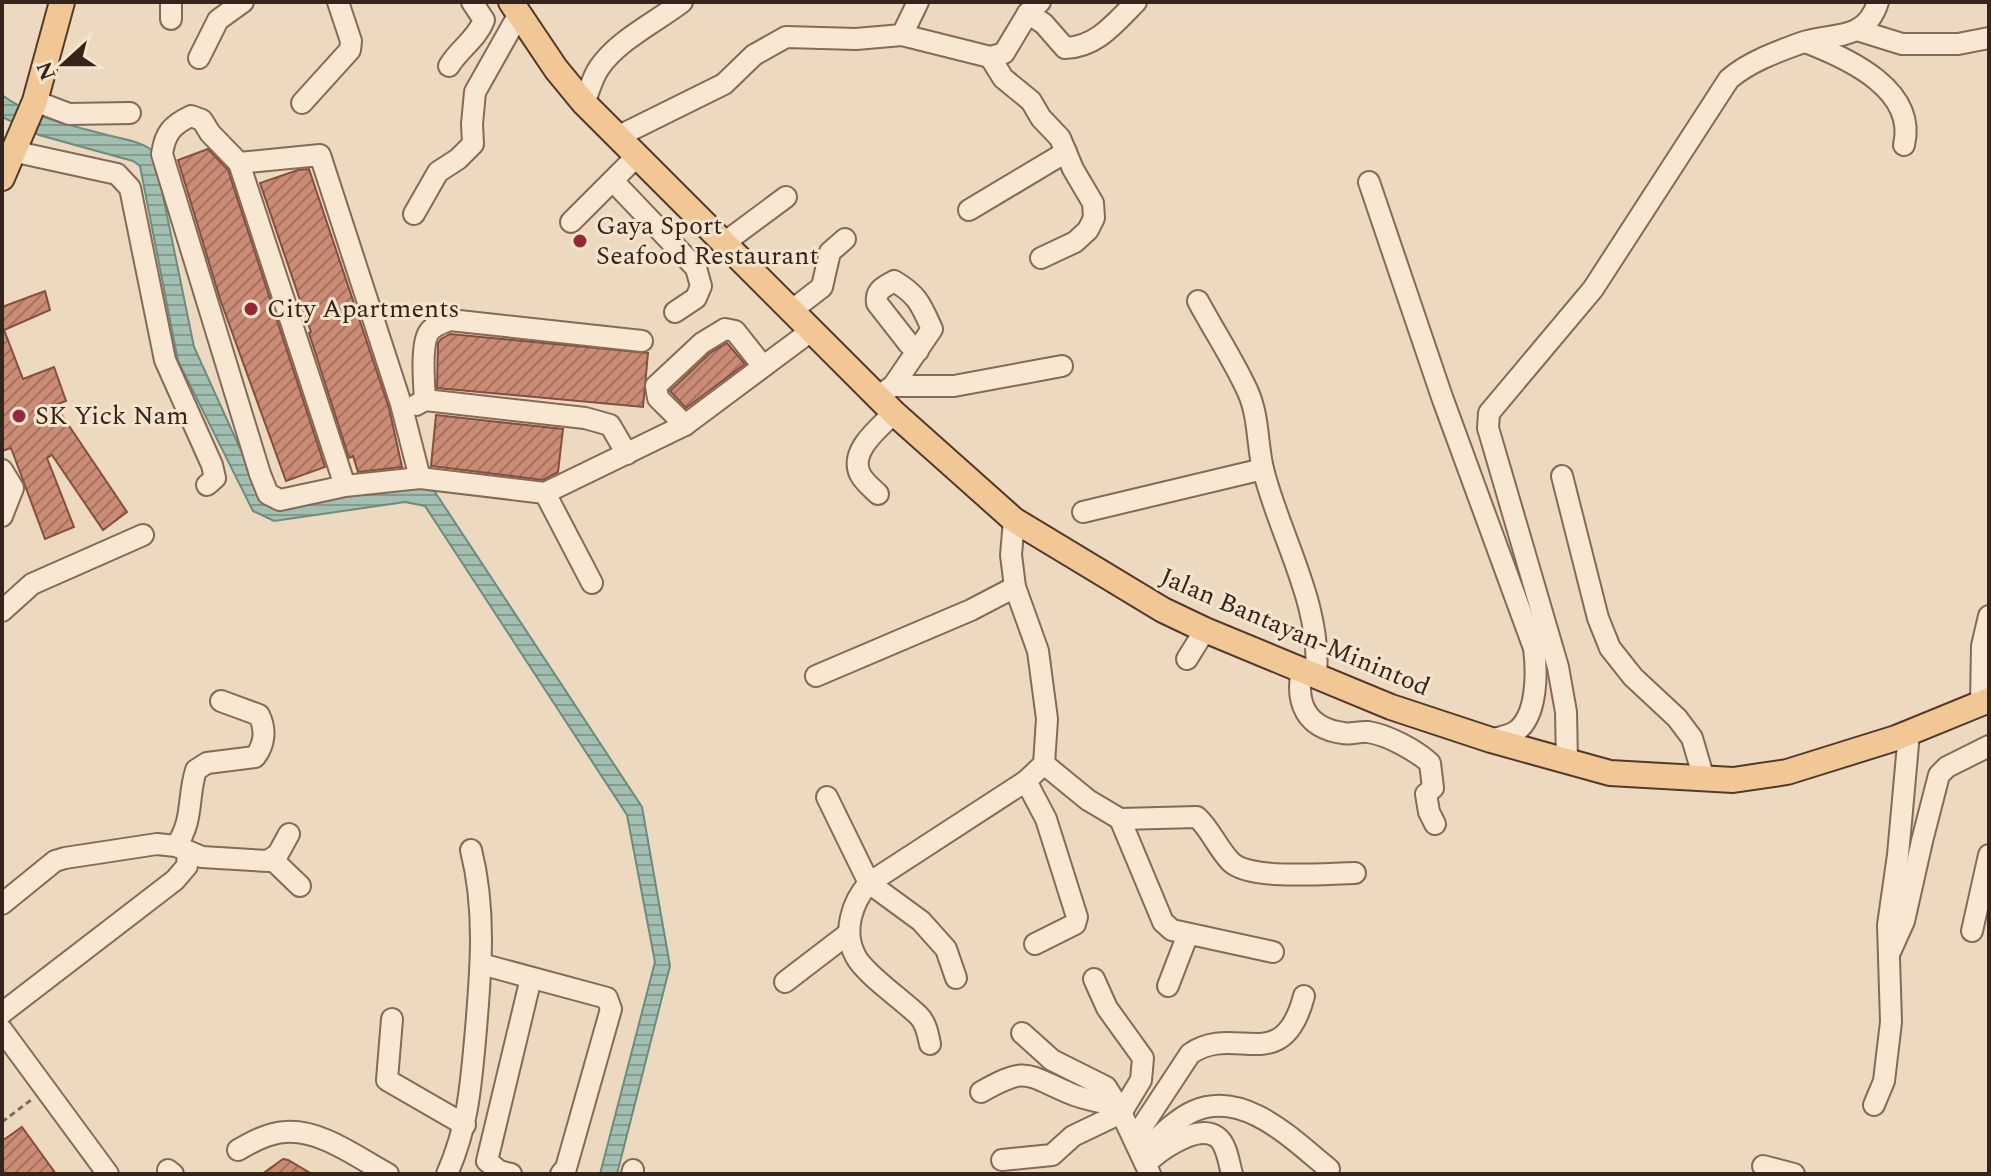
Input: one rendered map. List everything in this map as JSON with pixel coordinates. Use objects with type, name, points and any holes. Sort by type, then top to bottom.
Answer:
[{"type":"main road","points":[[2,178],[10,143],[62,2]]},
{"type":"main road","name":"Jalan Bantayan-Minintod","points":[[515,8],[556,69],[617,137],[811,331],[888,399],[1014,520],[1163,610],[1205,630],[1391,707],[1491,740],[1610,773],[1704,779],[1755,778],[1799,770],[1909,733],[1985,701]]},
{"type":"street","points":[[199,58],[218,20],[243,2]]},
{"type":"street","points":[[302,103],[350,50],[351,41],[338,2]]},
{"type":"street","points":[[449,66],[455,54],[480,31],[484,20],[472,2]]},
{"type":"street","points":[[584,103],[599,68],[607,59],[682,2]]},
{"type":"street","points":[[902,35],[918,2]]},
{"type":"street","points":[[617,137],[724,84],[754,55],[786,37],[856,39],[902,35],[990,57],[1004,53],[1034,8],[1065,48],[1077,48],[1099,39],[1136,2]]},
{"type":"street","points":[[1567,761],[1566,712],[1558,667],[1488,428],[1489,413],[1593,289],[1723,86],[1743,67],[1804,42],[1841,37],[1857,30],[1873,15],[1878,2]]},
{"type":"street","points":[[414,214],[438,172],[473,144],[475,92],[515,8]]},
{"type":"street","points":[[1857,30],[1902,44],[1958,44],[1989,38]]},
{"type":"street","points":[[1804,42],[1860,65],[1891,95],[1900,108],[1907,132],[1904,145]]},
{"type":"street","points":[[990,57],[1003,78],[1031,101],[1041,118],[1060,138],[1093,203],[1094,218],[1075,242],[1041,258]]},
{"type":"street","points":[[27,99],[69,114],[130,113]]},
{"type":"street","points":[[345,486],[239,163],[210,133],[202,120],[191,116],[175,124],[165,135],[162,154],[260,474],[268,494],[280,500],[345,486],[420,478],[545,493],[685,425],[811,331]]},
{"type":"street","points":[[10,143],[117,174],[130,188],[165,360],[212,465],[215,478],[207,485]]},
{"type":"street","points":[[969,210],[1066,152]]},
{"type":"street","points":[[239,163],[320,155],[401,404],[420,478]]},
{"type":"street","points":[[571,222],[637,156]]},
{"type":"street","points":[[614,182],[696,268],[701,286],[696,298],[675,312]]},
{"type":"street","points":[[1369,182],[1442,397],[1534,648],[1538,675],[1525,722],[1515,732],[1491,740]]},
{"type":"street","points":[[724,243],[786,197]]},
{"type":"street","points":[[791,311],[822,287],[830,252],[845,239]]},
{"type":"street","points":[[1198,301],[1255,410],[1263,469],[1314,629],[1318,656],[1298,691],[1308,717],[1326,730],[1345,734],[1372,733],[1417,752],[1430,763],[1433,788],[1426,794],[1435,824]]},
{"type":"street","points":[[425,400],[427,335],[434,327],[450,320],[642,341]]},
{"type":"street","points":[[685,425],[658,398],[656,386],[702,343],[725,329],[735,331],[762,365]]},
{"type":"street","points":[[878,494],[859,473],[859,460],[888,399],[918,351]]},
{"type":"street","points":[[888,399],[1062,366]]},
{"type":"street","points":[[401,404],[414,407],[425,400],[585,418],[610,425],[627,454]]},
{"type":"street","points":[[1083,512],[1263,469]]},
{"type":"street","points":[[2,470],[13,488],[2,516]]},
{"type":"street","points":[[1562,476],[1598,618],[1610,648],[1633,677],[1677,718],[1692,738],[1704,779]]},
{"type":"street","points":[[545,493],[592,583]]},
{"type":"street","points":[[930,1044],[928,1031],[920,1017],[856,957],[849,933],[851,913],[858,896],[869,883],[1026,781],[1044,764],[1047,719],[1038,651],[1015,587],[1011,555],[1014,520]]},
{"type":"street","points":[[2,611],[32,584],[143,535]]},
{"type":"street","points":[[816,676],[971,610],[1015,587]]},
{"type":"street","points":[[1985,701],[1981,661],[1989,616]]},
{"type":"street","points":[[1187,659],[1205,630]]},
{"type":"street","points":[[2,1013],[163,891],[184,871],[187,866],[182,850],[196,770],[207,763],[255,757],[261,749],[265,726],[259,715],[221,701]]},
{"type":"street","points":[[1874,1105],[1884,1081],[1891,1022],[1888,925],[1909,733]]},
{"type":"street","points":[[1887,957],[1904,921],[1939,775],[1947,767],[1989,746]]},
{"type":"street","points":[[1044,764],[1088,800],[1120,819],[1197,817],[1209,828],[1232,863],[1254,872],[1355,873]]},
{"type":"street","points":[[1026,781],[1046,819],[1077,917],[1075,924],[1035,944]]},
{"type":"street","points":[[827,797],[869,883],[921,921],[946,949],[956,978]]},
{"type":"street","points":[[1120,819],[1163,922],[1172,930],[1273,952]]},
{"type":"street","points":[[2,904],[55,861],[157,844],[202,857],[268,861],[273,860],[289,834]]},
{"type":"street","points":[[447,1174],[465,1125],[481,964],[479,881],[471,850]]},
{"type":"street","points":[[1972,931],[1989,855]]},
{"type":"street","points":[[273,860],[300,886]]},
{"type":"street","points":[[785,982],[849,933]]},
{"type":"street","points":[[1168,986],[1188,934]]},
{"type":"street","points":[[481,964],[607,998],[611,1005],[566,1168],[561,1174]]},
{"type":"street","points":[[511,1174],[499,1171],[487,1161],[531,978]]},
{"type":"street","points":[[1002,1160],[1052,1155],[1073,1136],[1120,1110],[1141,1080],[1143,1058],[1107,1008],[1094,979]]},
{"type":"street","points":[[1143,1158],[1190,1054],[1199,1047],[1214,1044],[1261,1044],[1275,1039],[1292,1029],[1304,996]]},
{"type":"street","points":[[392,1019],[387,1080],[465,1125]]},
{"type":"street","points":[[2,1030],[108,1174]]},
{"type":"street","points":[[1022,1033],[1052,1060],[1106,1087],[1143,1158]]},
{"type":"street","points":[[2,1040],[100,1174]]},
{"type":"street","points":[[981,1092],[1005,1078],[1032,1074],[1072,1095],[1120,1110]]},
{"type":"street","points":[[1143,1158],[1170,1127],[1192,1111],[1217,1104],[1240,1109],[1271,1124],[1329,1169]]},
{"type":"street","points":[[238,1150],[257,1139],[285,1132],[318,1137],[388,1174]]},
{"type":"street","points":[[1143,1158],[1193,1136],[1209,1134],[1223,1144],[1232,1174]]},
{"type":"street","points":[[1763,1166],[1794,1174]]},
{"type":"path","points":[[2,1122],[41,1093]]},
{"type":"shaded area","points":[[2,95],[39,115],[138,143],[154,152],[194,347],[263,499],[411,483],[433,489],[642,807],[670,966],[617,1174],[600,1174],[655,962],[627,815],[425,506],[405,502],[274,521],[253,511],[178,361],[140,166],[133,161],[39,135],[6,119],[2,116]]},
{"type":"building","name":"City Apartments","points":[[208,149],[228,170],[325,467],[286,481],[220,299],[178,160]]},
{"type":"building","name":"City Apartments","points":[[309,169],[389,408],[402,467],[358,472],[353,456],[349,458],[311,332],[260,183]]},
{"type":"building","name":"SK Yick Nam","points":[[45,291],[50,310],[4,330],[23,379],[54,367],[66,401],[55,405],[127,512],[103,530],[52,455],[47,458],[74,527],[45,539],[11,448],[2,451],[2,307]]},
{"type":"building","name":"City Apartments","points":[[450,334],[648,353],[643,407],[437,388],[438,343]]},
{"type":"building","points":[[727,343],[745,364],[686,408],[670,391],[710,353]]},
{"type":"building","points":[[436,415],[563,429],[558,472],[543,480],[431,466]]},
{"type":"building","points":[[22,1127],[56,1174],[2,1174],[2,1141]]},
{"type":"building","points":[[283,1159],[288,1160],[312,1174],[262,1174]]},
{"type":"place","name":"Gaya Sport Seafood Restaurant","points":[[580,241]]},
{"type":"place","name":"City Apartments","points":[[251,309]]},
{"type":"place","name":"SK Yick Nam","points":[[19,416]]}]
